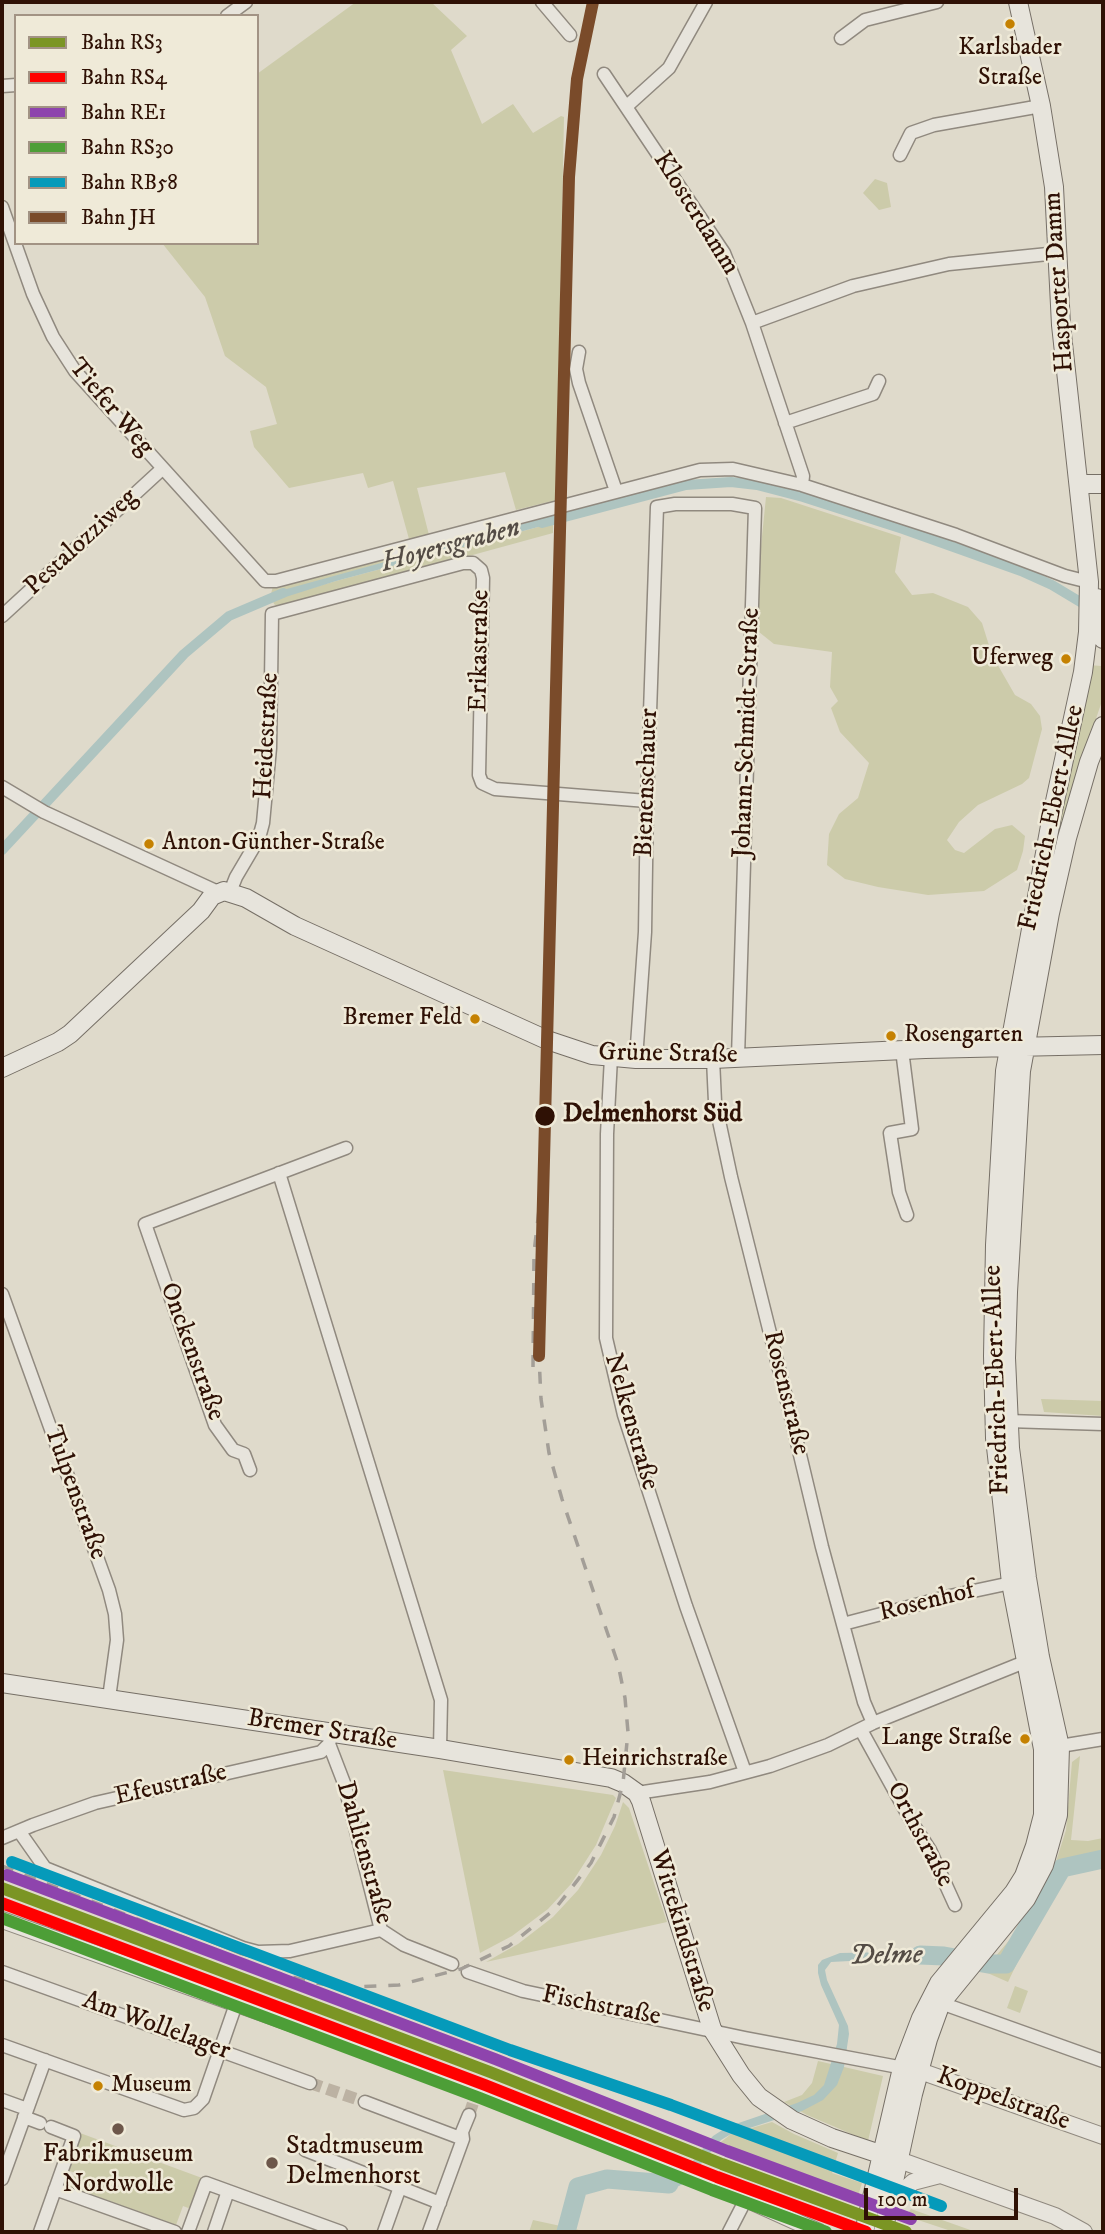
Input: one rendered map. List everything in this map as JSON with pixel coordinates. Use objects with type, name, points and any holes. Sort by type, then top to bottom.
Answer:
[{"type":"main road","name":"Hasporter Damm","points":[[1018,2],[1041,106],[1054,187],[1060,325],[1092,597]]},
{"type":"main road","points":[[1079,484],[1103,484]]},
{"type":"main road","points":[[1092,597],[1103,639]]},
{"type":"main road","name":"Friedrich-Ebert-Allee","points":[[1032,1659],[1008,1421],[1006,1357],[1019,1092],[1018,1046],[1052,815],[1079,695],[1092,597]]},
{"type":"main road","name":"Friedrich-Ebert-Allee","points":[[864,2232],[941,2003],[1024,1876],[1042,1815],[1052,1748],[1011,1583],[996,1449],[993,1356],[997,1189],[1005,1071],[1018,1046],[1077,798],[1103,726]]},
{"type":"main road","points":[[1077,798],[1103,754]]},
{"type":"main road","points":[[2,1068],[70,1034],[224,892]]},
{"type":"main road","name":"Grüne Straße","points":[[224,892],[575,1051],[636,1059],[713,1059],[902,1050],[1103,1045]]},
{"type":"main road","name":"Bremer Straße","points":[[2,1683],[109,1698],[331,1739],[440,1749],[611,1778],[631,1787],[639,1797]]},
{"type":"main road","name":"Wittekindstraße","points":[[639,1797],[712,2029],[749,2086],[769,2105],[792,2120],[832,2138],[890,2157]]},
{"type":"main road","name":"Friedrich-Ebert-Allee","points":[[883,2232],[889,2203],[890,2157],[902,2068],[934,1992],[966,1961]]},
{"type":"street","points":[[230,14],[246,2]]},
{"type":"street","points":[[542,2],[570,35]]},
{"type":"street","points":[[627,106],[669,68],[706,2]]},
{"type":"street","points":[[841,38],[865,20],[937,2]]},
{"type":"street","name":"Klosterdamm","points":[[604,74],[724,253],[752,323],[803,476],[802,485]]},
{"type":"street","points":[[900,155],[911,133],[934,125],[1041,106]]},
{"type":"street","name":"Tiefer Weg","points":[[2,207],[14,241]]},
{"type":"street","name":"Tiefer Weg","points":[[16,245],[33,294],[53,337],[75,371],[265,581],[276,581],[616,491]]},
{"type":"street","points":[[752,323],[853,286],[949,264],[1058,254]]},
{"type":"street","points":[[579,352],[576,369],[579,383],[616,491],[700,470],[733,469],[802,485],[956,535],[1065,576],[1092,597]]},
{"type":"street","points":[[785,423],[873,394],[879,381]]},
{"type":"street","name":"Pestalozziweg","points":[[2,616],[162,469]]},
{"type":"street","name":"Johann-Schmidt-Straße","points":[[657,507],[675,504],[732,504],[755,508],[738,1057]]},
{"type":"street","name":"Bienenschauer","points":[[636,1059],[645,932],[657,507]]},
{"type":"street","name":"Erikastraße","points":[[272,614],[463,563],[473,563],[481,570],[483,578],[478,775],[482,783],[495,789],[647,802]]},
{"type":"street","name":"Heidestraße","points":[[224,892],[260,838],[263,823],[270,748],[272,614]]},
{"type":"street","name":"Grüne Straße","points":[[2,787],[39,810],[224,892]]},
{"type":"street","points":[[902,1050],[912,1129],[890,1133],[899,1192],[907,1215]]},
{"type":"street","name":"Nelkenstraße","points":[[611,1057],[607,1134],[606,1338],[628,1428],[686,1606],[745,1772]]},
{"type":"street","name":"Rosenstraße","points":[[713,1059],[715,1102],[731,1177],[821,1547],[864,1702],[873,1723]]},
{"type":"street","points":[[346,1148],[279,1173],[440,1700],[440,1749]]},
{"type":"street","name":"Onckenstraße","points":[[250,1470],[244,1454],[233,1450],[215,1424],[145,1224],[279,1173]]},
{"type":"street","name":"Tulpenstraße","points":[[2,1294],[109,1590],[115,1614],[117,1640],[109,1698]]},
{"type":"street","points":[[1008,1421],[1103,1424]]},
{"type":"street","name":"Rosenhof","points":[[843,1624],[1011,1583]]},
{"type":"street","points":[[639,1797],[710,1782],[792,1758],[1032,1659]]},
{"type":"street","name":"Orthstraße","points":[[861,1730],[912,1824],[930,1850],[955,1905]]},
{"type":"street","name":"Efeustraße","points":[[2,1838],[95,1803],[321,1752],[331,1739]]},
{"type":"street","name":"Dahlienstraße","points":[[331,1739],[381,1930],[404,1945],[452,1964]]},
{"type":"street","points":[[1052,1748],[1103,1739]]},
{"type":"street","points":[[19,1831],[44,1868],[243,1948],[258,1952],[290,1951],[381,1930]]},
{"type":"street","points":[[2,1920],[683,2169],[819,2232]]},
{"type":"street","name":"Am Wollelager","points":[[2,1972],[310,2082]]},
{"type":"street","name":"Fischstraße","points":[[468,1972],[523,1991],[902,2068]]},
{"type":"street","points":[[941,2003],[1103,2061]]},
{"type":"street","points":[[2,2045],[184,2110],[200,2104],[236,2004]]},
{"type":"street","name":"Wittekindstraße","points":[[730,2057],[736,2045],[744,2038]]},
{"type":"street","points":[[2,2179],[7,2150],[25,2113],[45,2060]]},
{"type":"street","name":"Koppelstraße","points":[[902,2068],[920,2071],[1103,2136]]},
{"type":"street","points":[[2,2100],[46,2125],[74,2136],[40,2232]]},
{"type":"street","points":[[365,2102],[463,2139]]},
{"type":"street","points":[[429,2232],[469,2115]]},
{"type":"street","points":[[304,2150],[440,2203]]},
{"type":"street","name":"Wittekindstraße","points":[[890,2157],[1055,2216],[1084,2232]]},
{"type":"street","points":[[889,2203],[913,2182],[940,2175]]},
{"type":"street","points":[[188,2232],[206,2183],[341,2232]]},
{"type":"street","points":[[384,2232],[400,2187]]},
{"type":"street","points":[[55,2189],[175,2232]]},
{"type":"street","points":[[214,2232],[228,2191]]},
{"type":"street","points":[[729,2232],[746,2199]]},
{"type":"green space","points":[[356,2],[431,2],[467,36],[451,50],[482,124],[513,104],[533,133],[561,116],[564,117],[556,500],[516,510],[505,472],[417,488],[429,535],[409,539],[393,481],[368,488],[363,473],[289,488],[254,447],[250,431],[277,424],[266,387],[225,356],[205,297],[164,245],[259,245],[259,73]]},
{"type":"green space","points":[[875,179],[887,183],[891,207],[879,210],[863,193]]},
{"type":"green space","points":[[766,497],[781,498],[901,537],[895,572],[912,595],[933,593],[968,607],[982,623],[992,655],[1015,695],[1031,704],[1040,716],[1042,729],[1029,778],[978,805],[959,822],[947,840],[955,850],[964,853],[995,829],[1012,825],[1025,836],[1017,870],[984,891],[928,895],[878,887],[845,879],[827,865],[829,834],[839,814],[858,798],[869,763],[840,732],[831,708],[838,701],[830,687],[832,652],[774,644],[759,632],[758,576]]},
{"type":"green space","points":[[555,508],[555,515],[271,594],[273,586]]},
{"type":"green space","points":[[553,523],[553,533],[279,608],[273,601],[336,581]]},
{"type":"green space","points":[[1089,665],[1101,666],[1101,704],[1072,789],[1034,939]]},
{"type":"green space","points":[[1041,1399],[1103,1401],[1103,1416],[1044,1412]]},
{"type":"green space","points":[[1080,1756],[1071,1840],[1103,1838],[1103,1862],[1065,1871],[1046,1902],[1008,1982],[983,1971],[1018,1930],[1054,1868],[1066,1830],[1072,1762]]},
{"type":"green space","points":[[443,1770],[613,1795],[616,1798],[596,1845],[571,1884],[548,1909],[512,1936],[480,1953]]},
{"type":"green space","points":[[623,1802],[629,1808],[667,1922],[486,1962],[518,1944],[553,1917],[578,1890],[601,1855]]},
{"type":"green space","points":[[1015,1986],[1028,1991],[1020,2013],[1007,2008]]},
{"type":"green space","points":[[818,2061],[883,2076],[868,2141],[807,2115],[784,2102],[802,2095],[812,2083]]},
{"type":"green space","points":[[772,2122],[838,2153],[832,2173],[862,2183],[857,2199],[716,2146],[731,2134]]},
{"type":"green space","points":[[80,2133],[202,2178],[191,2209],[183,2206],[176,2225],[70,2187],[75,2173],[67,2170]]},
{"type":"green space","points":[[911,2209],[976,2232],[954,2232],[909,2217],[907,2214]]},
{"type":"green space","points":[[533,2220],[579,2230],[584,2232],[529,2232]]},
{"type":"water","points":[[555,515],[553,523],[336,581],[273,601],[271,594],[283,590]]},
{"type":"water","points":[[949,1951],[941,1960],[906,1958],[831,1962],[825,1970],[827,1980],[849,2034],[844,2067],[837,2085],[823,2100],[802,2111],[731,2134],[721,2140],[685,2183],[667,2189],[644,2185],[646,2178],[676,2182],[713,2136],[727,2127],[797,2103],[814,2095],[824,2085],[837,2044],[839,2025],[821,1985],[818,1965],[822,1960],[840,1953]]},
{"type":"waterway","name":"Hoyersgraben","points":[[542,523],[686,485],[731,482],[757,485],[903,529],[1021,571],[1052,585],[1092,609]]},
{"type":"waterway","name":"Hoyersgraben","points":[[2,850],[184,654],[229,616],[283,593]]},
{"type":"waterway","name":"Delme","points":[[920,1955],[1006,1964],[1062,1868],[1103,1859]]},
{"type":"waterway","name":"Delme","points":[[566,2232],[578,2187],[607,2179],[669,2184]]},
{"type":"tunnel","points":[[310,2083],[365,2102]]},
{"type":"tunnel","points":[[469,2115],[475,2097]]},
{"type":"railway","points":[[533,1367],[534,1253],[543,1175]]},
{"type":"railway","points":[[2,1866],[267,1970],[335,1986],[399,1985],[461,1969],[509,1946],[555,1909],[591,1863],[614,1817],[623,1783],[628,1732],[618,1664],[549,1453],[541,1399],[539,1356]]},
{"type":"rail line","name":"JH","points":[[539,1356],[569,177],[577,79],[593,2]]},
{"type":"rail line","name":"RB58","points":[[12,1862],[510,2050],[671,2105],[941,2206]]},
{"type":"rail line","name":"RE1","points":[[7,1875],[911,2219]]},
{"type":"rail line","name":"RS3","points":[[2,1888],[906,2232]]},
{"type":"rail line","name":"RS4","points":[[2,1903],[866,2232]]},
{"type":"rail line","name":"RS30","points":[[2,1918],[826,2232]]},
{"type":"place","name":"Karlsbader Straße","points":[[1010,24]]},
{"type":"place","name":"Uferweg","points":[[1066,659]]},
{"type":"place","name":"Anton-Günther-Straße","points":[[149,844]]},
{"type":"place","name":"Bremer Feld","points":[[475,1019]]},
{"type":"place","name":"Rosengarten","points":[[891,1036]]},
{"type":"place","name":"Delmenhorst Süd","points":[[545,1116]]},
{"type":"place","name":"Lange Straße","points":[[1025,1739]]},
{"type":"place","name":"Heinrichstraße","points":[[569,1760]]},
{"type":"place","name":"Museum","points":[[98,2086]]},
{"type":"place","name":"Fabrikmuseum Nordwolle","points":[[118,2129]]},
{"type":"place","name":"Stadtmuseum Delmenhorst","points":[[272,2163]]}]
